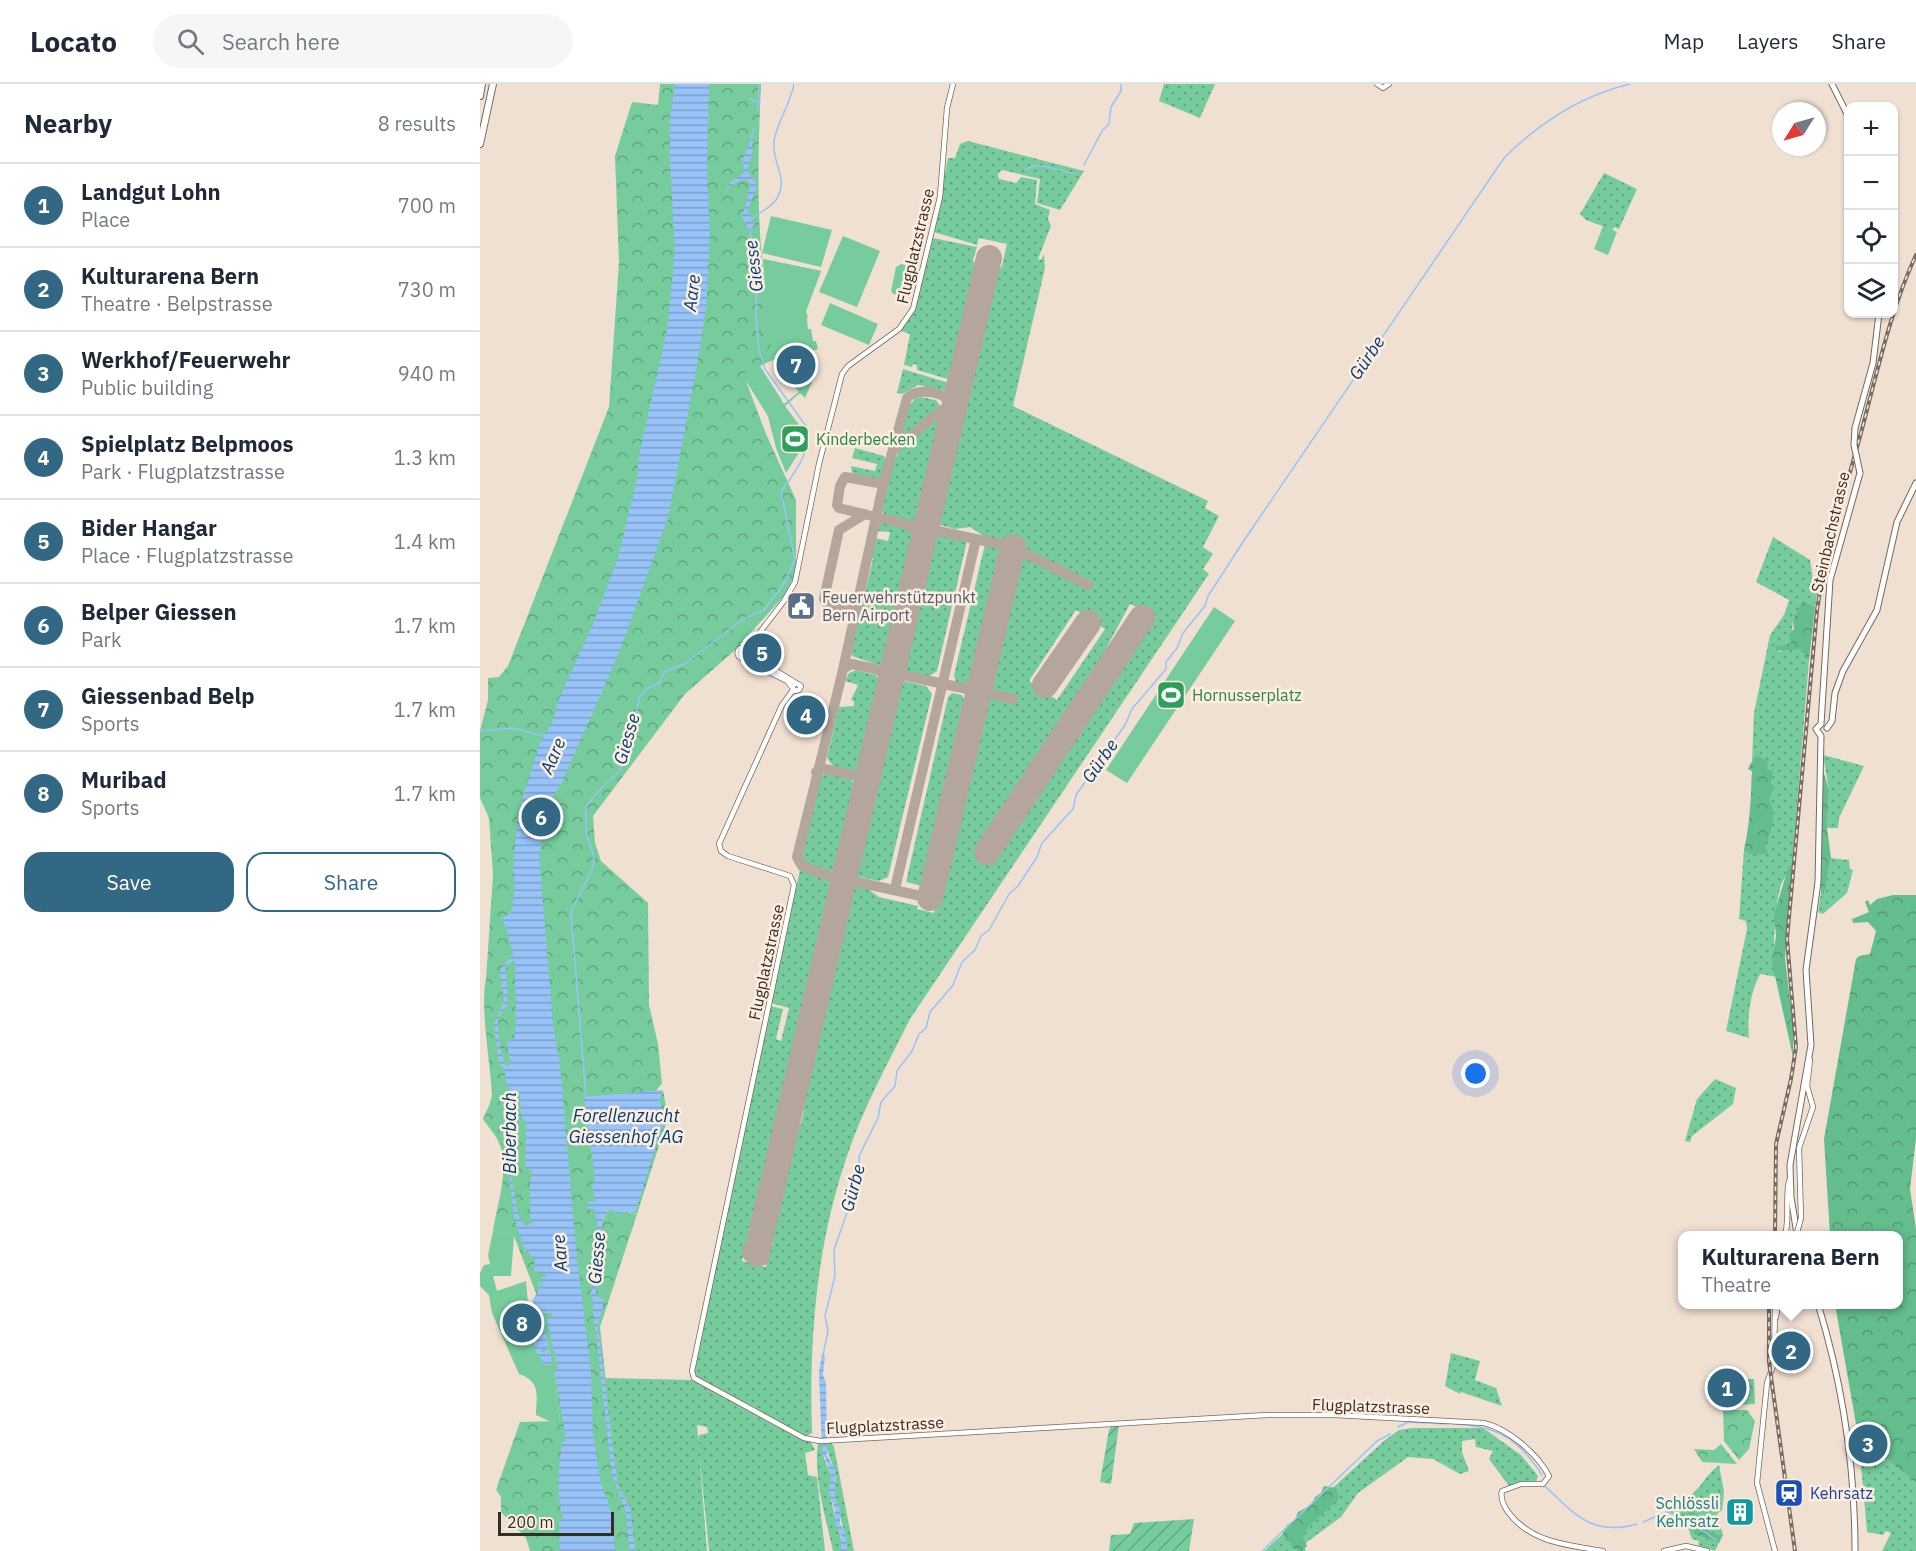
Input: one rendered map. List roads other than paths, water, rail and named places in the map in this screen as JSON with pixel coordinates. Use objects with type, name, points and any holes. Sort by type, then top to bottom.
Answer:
[{"type":"highway","points":[[480,96],[482,84]]},
{"type":"highway","points":[[480,144],[493,84]]},
{"type":"main road","points":[[1832,84],[1844,108]]},
{"type":"main road","name":"Steinbachstrasse","points":[[1796,1231],[1790,1178],[1796,1120],[1810,1055],[1806,970],[1818,882],[1821,736],[1815,731],[1821,724],[1830,580],[1860,473],[1854,445],[1855,428],[1874,363],[1880,318]]},
{"type":"main road","points":[[1821,736],[1826,735],[1827,728],[1832,721],[1835,693],[1843,671],[1877,610],[1891,541],[1916,483]]},
{"type":"main road","points":[[1821,724],[1827,728]]},
{"type":"main road","points":[[1819,1309],[1844,1407],[1851,1456],[1855,1551]]},
{"type":"street","name":"Flugplatzstrasse","points":[[748,651],[784,602],[795,582],[819,464],[842,374],[848,366],[899,329],[914,309],[940,197],[947,108],[953,84]]},
{"type":"street","points":[[1377,84],[1383,88],[1389,84]]},
{"type":"street","points":[[741,648],[748,651],[794,686],[743,659],[738,652],[741,648]]},
{"type":"street","points":[[743,659],[748,651]]},
{"type":"street","name":"Flugplatzstrasse","points":[[794,686],[781,708],[719,842],[719,849],[723,853],[787,874],[792,878],[794,885],[692,1374],[696,1380],[804,1438],[820,1442],[1267,1415],[1335,1415],[1484,1423],[1505,1431],[1549,1476],[1543,1484],[1521,1484],[1502,1491],[1501,1498],[1514,1519],[1546,1541],[1603,1551]]},
{"type":"street","points":[[1798,1231],[1801,1218],[1799,1148],[1814,1107],[1807,1086],[1810,1055]]},
{"type":"street","points":[[1786,1231],[1788,1221],[1786,1198],[1790,1178]]},
{"type":"street","points":[[1775,1309],[1773,1328],[1774,1363],[1767,1383],[1757,1483],[1775,1551]]},
{"type":"street","points":[[1664,1551],[1686,1546],[1707,1551]]},
{"type":"water","points":[[675,84],[709,84],[707,175],[710,236],[706,308],[696,371],[668,518],[619,653],[562,782],[548,804],[539,854],[553,1024],[560,1065],[577,1258],[591,1371],[593,1432],[600,1479],[611,1512],[615,1551],[560,1551],[559,1523],[563,1517],[558,1489],[559,1470],[562,1442],[566,1441],[555,1371],[558,1367],[546,1318],[553,1316],[551,1313],[541,1313],[532,1301],[539,1290],[538,1277],[543,1290],[542,1277],[548,1275],[534,1271],[535,1260],[524,1247],[514,1218],[506,1144],[511,1092],[505,1080],[505,1069],[499,1064],[494,1024],[504,1001],[500,972],[504,964],[513,956],[506,926],[501,919],[511,913],[515,886],[513,868],[518,814],[539,745],[553,721],[558,701],[593,624],[618,558],[637,479],[639,455],[667,330],[675,251],[670,118]],"holes":[[[515,960],[516,1022],[514,1039],[507,1042],[511,1064],[507,1066],[501,1052],[498,1020],[507,1003],[506,965]],[[516,1090],[520,1093],[521,1118],[525,1120],[526,1126],[526,1168],[533,1172],[530,1188],[532,1223],[525,1226],[518,1215],[509,1163]]]},
{"type":"water","points":[[751,138],[754,140],[751,148],[753,149],[747,171],[755,182],[756,190],[748,211],[754,225],[750,232],[742,217],[751,184],[746,179],[735,183],[723,193],[733,180],[744,173],[743,159]]},
{"type":"water","name":"Forellenzucht Giessenhof AG","points":[[663,1090],[659,1099],[665,1117],[635,1213],[620,1211],[618,1216],[614,1210],[609,1210],[602,1221],[604,1243],[596,1273],[596,1296],[603,1299],[598,1327],[616,1474],[618,1486],[630,1508],[635,1551],[630,1551],[626,1512],[612,1475],[594,1317],[590,1275],[598,1234],[595,1210],[588,1209],[587,1206],[589,1202],[595,1201],[592,1183],[595,1180],[584,1097]]},
{"type":"water","points":[[542,1319],[549,1347],[541,1350],[542,1352],[550,1349],[552,1365],[545,1365],[536,1351],[531,1334],[536,1332],[535,1329],[529,1330],[527,1323]]},
{"type":"water","points":[[822,1354],[825,1356],[823,1375],[826,1383],[827,1455],[835,1470],[835,1498],[840,1509],[840,1524],[846,1534],[847,1551],[841,1551],[841,1536],[835,1522],[835,1510],[829,1493],[831,1474],[822,1451],[819,1372]]},
{"type":"waterway","name":"Giesse","points":[[758,110],[759,84]]},
{"type":"waterway","points":[[751,220],[774,203],[780,192],[781,177],[775,156],[774,141],[794,84]]},
{"type":"waterway","points":[[1084,165],[1102,131],[1109,124],[1111,107],[1121,91],[1121,84]]},
{"type":"waterway","name":"Gürbe","points":[[823,1355],[828,1331],[825,1316],[835,1276],[834,1250],[851,1201],[851,1184],[859,1167],[859,1156],[878,1118],[881,1102],[895,1086],[897,1071],[912,1051],[919,1034],[926,1028],[930,1012],[953,985],[962,962],[975,950],[981,936],[989,930],[1009,894],[1018,886],[1037,857],[1042,843],[1073,809],[1076,795],[1125,725],[1132,709],[1166,669],[1166,662],[1177,648],[1183,633],[1205,606],[1208,596],[1245,539],[1504,158],[1532,133],[1562,112],[1594,96],[1630,84]]},
{"type":"waterway","name":"Giesse","points":[[749,98],[759,103]]},
{"type":"waterway","name":"Giesse","points":[[751,139],[754,129]]},
{"type":"waterway","points":[[1025,170],[1030,167],[1043,166],[1077,174]]},
{"type":"waterway","name":"Giesse","points":[[586,1098],[571,912],[592,870],[594,858],[586,832],[586,807],[599,790],[620,771],[629,737],[633,732],[639,698],[646,689],[659,683],[664,672],[686,663],[742,620],[765,609],[785,582],[795,560],[781,492],[804,455],[808,429],[765,369],[759,350],[756,316],[757,269],[750,231]]},
{"type":"waterway","name":"Aare","points":[[480,731],[512,728],[544,736]]},
{"type":"waterway","points":[[1398,1427],[1408,1422],[1448,1424]]},
{"type":"waterway","points":[[1454,1424],[1483,1428],[1505,1436],[1524,1452],[1542,1475]]},
{"type":"waterway","points":[[1262,1551],[1377,1441],[1390,1434]]},
{"type":"waterway","points":[[1545,1486],[1575,1514],[1596,1525],[1622,1527],[1637,1524]]},
{"type":"waterway","points":[[1643,1522],[1667,1512],[1684,1518],[1716,1540]]},
{"type":"railway","points":[[1775,1231],[1776,1144],[1796,1047],[1787,939],[1817,610],[1831,543],[1885,342],[1916,255]]},
{"type":"railway","points":[[1769,1309],[1769,1362],[1795,1551]]},
{"type":"place","name":"Giessenbad Belp","points":[[796,365]]},
{"type":"place","name":"Kinderbecken","points":[[795,439]]},
{"type":"place","name":"Feuerwehrstützpunkt Bern Airport","points":[[801,606]]},
{"type":"place","name":"Bider Hangar","points":[[762,653]]},
{"type":"place","name":"Hornusserplatz","points":[[1171,695]]},
{"type":"place","name":"Spielplatz Belpmoos","points":[[806,715]]},
{"type":"place","name":"Belper Giessen","points":[[541,817]]},
{"type":"place","name":"Muribad","points":[[522,1323]]},
{"type":"place","name":"Kulturarena Bern","points":[[1791,1351]]},
{"type":"place","name":"Landgut Lohn","points":[[1727,1388]]},
{"type":"place","name":"Werkhof/Feuerwehr","points":[[1868,1444]]},
{"type":"place","name":"Kehrsatz","points":[[1789,1493]]},
{"type":"place","name":"Schlössli Kehrsatz","points":[[1740,1512]]},
{"type":"water label","name":"Biberbach","points":[[510,1133]]}]
